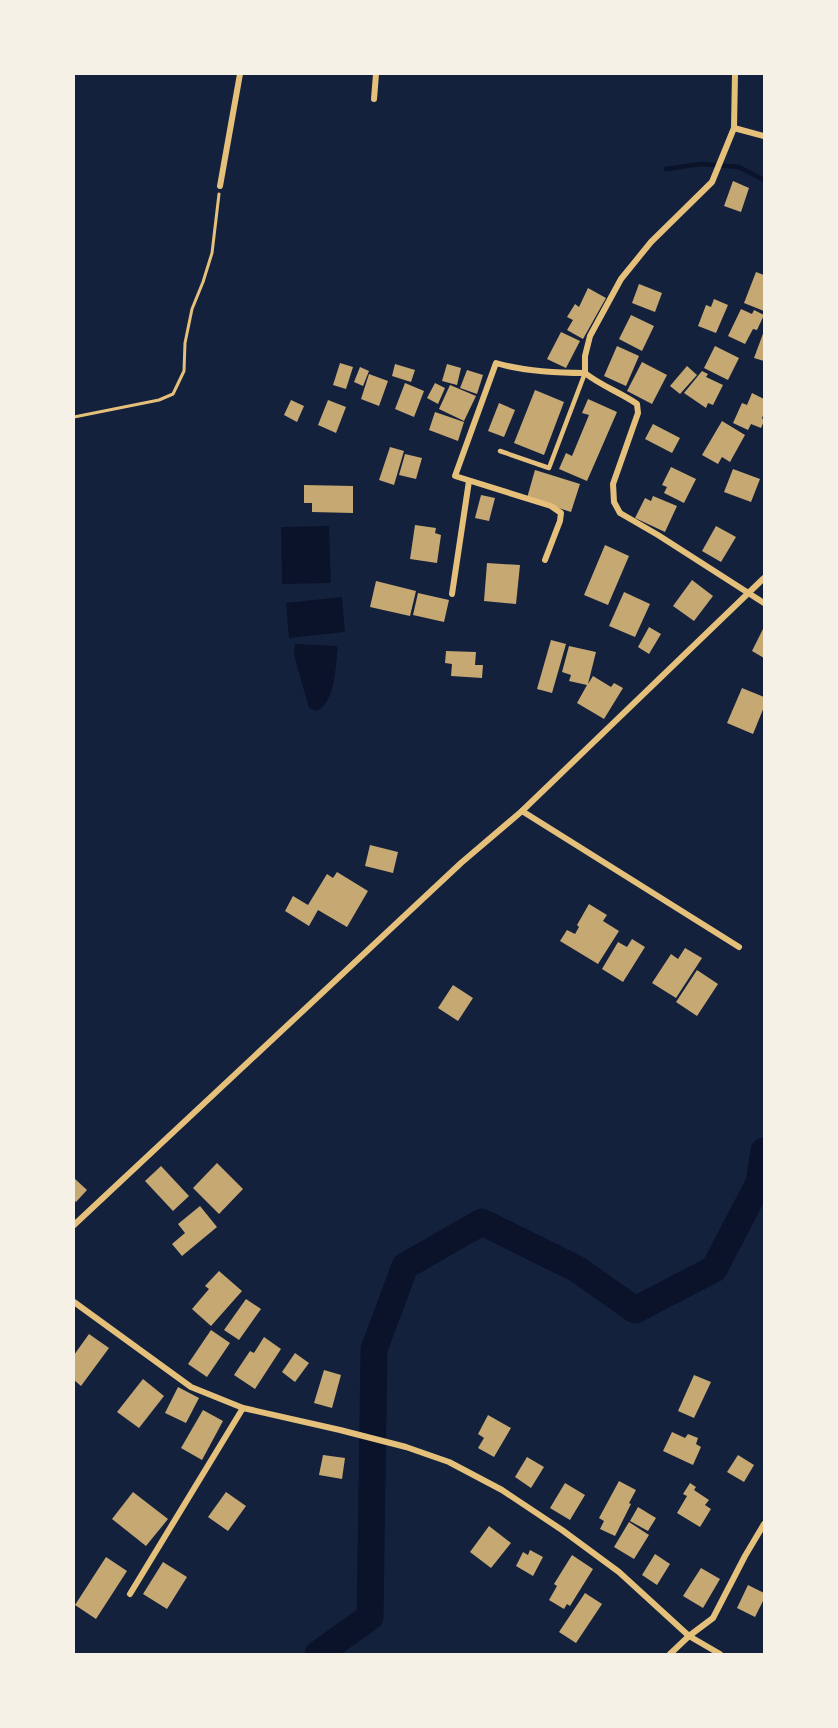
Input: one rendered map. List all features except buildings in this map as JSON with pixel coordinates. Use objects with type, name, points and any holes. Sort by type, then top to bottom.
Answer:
[{"type":"street","points":[[220,186],[240,74]]},
{"type":"street","points":[[374,99],[376,74]]},
{"type":"street","points":[[585,373],[585,356],[590,336],[621,279],[651,242],[712,182],[734,128],[735,74]]},
{"type":"street","points":[[734,128],[765,136]]},
{"type":"street","points":[[545,560],[561,513],[551,506],[455,476],[496,363],[510,367],[585,373],[598,384],[626,396],[637,404],[638,413],[613,484],[614,502],[620,513],[765,603]]},
{"type":"street","points":[[452,594],[469,481]]},
{"type":"street","points":[[74,1225],[461,863],[522,811],[765,578]]},
{"type":"street","points":[[522,811],[739,947]]},
{"type":"street","points":[[74,1302],[190,1387],[243,1408],[406,1447],[449,1462],[502,1490],[562,1530],[618,1572],[689,1636],[720,1654]]},
{"type":"street","points":[[130,1594],[243,1408]]},
{"type":"street","points":[[670,1654],[713,1618],[745,1556],[765,1524]]},
{"type":"lane","points":[[500,451],[549,468],[585,373]]},
{"type":"path","points":[[74,417],[159,400],[173,394],[184,372],[185,343],[192,309],[212,252],[220,186]]},
{"type":"water","points":[[329,526],[331,583],[282,584],[281,527]]},
{"type":"water","points":[[342,597],[345,632],[289,638],[286,603]]},
{"type":"water","points":[[295,644],[336,646],[338,648],[331,692],[328,700],[317,711],[309,708],[294,655]]},
{"type":"waterway","points":[[666,169],[701,164],[739,167],[764,180]]},
{"type":"waterway","points":[[318,1654],[370,1617],[374,1349],[405,1266],[482,1222],[577,1269],[635,1310],[714,1269],[759,1183],[764,1151]]}]
